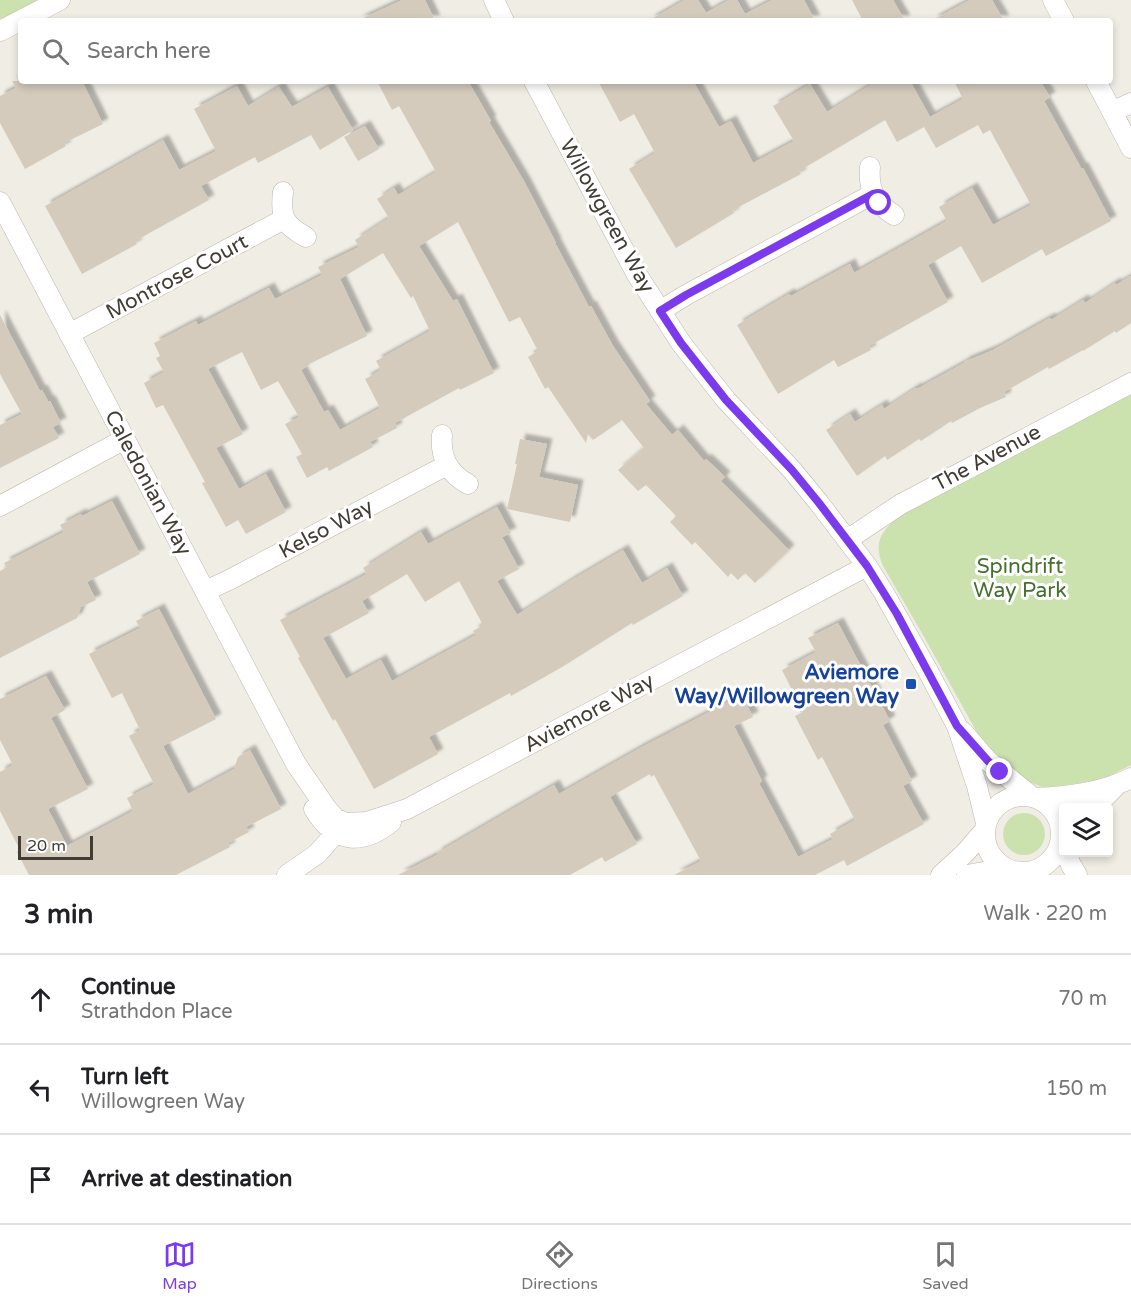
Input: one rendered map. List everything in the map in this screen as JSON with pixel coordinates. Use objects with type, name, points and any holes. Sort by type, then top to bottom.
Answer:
[{"type":"street","points":[[25,18],[60,0]]},
{"type":"street","points":[[494,0],[503,18]]},
{"type":"street","points":[[1053,0],[1062,18]]},
{"type":"street","points":[[0,31],[18,22]]},
{"type":"street","name":"Willowgreen Way","points":[[536,84],[636,273],[681,343],[726,400],[792,470],[867,566],[897,614],[957,726],[977,786],[986,826]]},
{"type":"street","points":[[1098,84],[1131,148]]},
{"type":"street","points":[[1112,112],[1131,103]]},
{"type":"street","points":[[870,167],[869,177],[873,194],[879,203],[894,215]]},
{"type":"street","points":[[283,192],[281,204],[284,219],[294,230],[306,237]]},
{"type":"street","points":[[660,311],[873,194]]},
{"type":"street","name":"Caledonian Way","points":[[0,202],[296,764],[314,810],[330,830],[341,828]]},
{"type":"street","name":"Montrose Court","points":[[69,334],[284,219]]},
{"type":"street","name":"The Avenue","points":[[847,540],[901,504],[1131,383]]},
{"type":"street","points":[[442,435],[441,446],[447,465],[459,480],[468,484]]},
{"type":"street","points":[[0,506],[124,439]]},
{"type":"street","name":"Kelso Way","points":[[205,591],[447,465]]},
{"type":"street","name":"Aviemore Way","points":[[341,828],[407,809],[867,566]]},
{"type":"street","name":"Willowgreen Way","points":[[957,726],[988,761],[1033,797]]},
{"type":"street","points":[[941,875],[965,853],[986,826],[994,809],[1007,799],[1023,796],[1065,797],[1123,782]]},
{"type":"street","points":[[1099,803],[1123,782]]},
{"type":"street","points":[[1033,797],[1052,808],[1059,822]]},
{"type":"street","points":[[986,826],[987,848],[991,856],[1012,871]]},
{"type":"street","points":[[287,875],[318,854],[341,828]]},
{"type":"street","points":[[968,875],[1032,871],[1054,857],[1059,849]]},
{"type":"street","points":[[1068,857],[1077,875]]},
{"type":"green space","points":[[0,0],[38,0],[0,20]]},
{"type":"green space","name":"Spindrift Way Park","points":[[1131,394],[1131,765],[1100,781],[1054,789],[1042,787],[1022,779],[1002,762],[980,738],[883,566],[879,544],[888,526],[900,516]]},
{"type":"green space","points":[[1024,813],[1039,819],[1045,834],[1039,849],[1024,855],[1009,849],[1003,834],[1009,819]]},
{"type":"building","points":[[402,0],[425,0],[434,18],[363,18]]},
{"type":"building","points":[[685,0],[698,0],[706,13],[729,0],[737,0],[745,14],[772,0],[804,0],[813,18],[653,18]]},
{"type":"building","points":[[852,0],[893,0],[903,18],[861,18]]},
{"type":"building","points":[[970,0],[992,0],[1002,18],[937,18]]},
{"type":"building","points":[[12,81],[18,81],[18,84],[83,84],[103,124],[64,143],[66,146],[25,169],[0,123],[0,96],[16,88]]},
{"type":"building","points":[[379,84],[470,84],[525,183],[589,307],[591,306],[613,346],[650,401],[646,404],[672,435],[678,430],[704,461],[706,459],[725,477],[721,481],[789,550],[755,583],[745,573],[738,580],[731,573],[728,577],[695,542],[692,545],[670,522],[676,516],[646,485],[638,491],[618,470],[644,448],[622,420],[593,440],[588,434],[586,443],[548,387],[545,389],[528,357],[538,351],[520,317],[509,322],[458,222],[419,246],[453,301],[457,299],[494,373],[460,390],[459,388],[395,423],[397,428],[370,442],[373,447],[329,471],[327,467],[307,478],[296,457],[302,454],[285,424],[299,417],[278,381],[261,390],[242,352],[208,369],[243,434],[216,448],[239,489],[266,474],[286,512],[246,534],[238,520],[226,527],[202,483],[205,482],[163,405],[156,408],[144,383],[164,372],[156,358],[160,356],[154,343],[196,321],[198,325],[269,288],[275,299],[322,275],[318,267],[359,247],[355,240],[389,218],[377,199],[394,188],[398,195],[436,172],[399,106],[392,110]],"holes":[[[383,253],[411,298],[413,296],[430,331],[376,361],[381,370],[365,379],[380,408],[340,430],[328,410],[324,412],[301,370],[367,336],[340,279]]]},
{"type":"building","points":[[600,84],[695,84],[719,127],[731,121],[753,163],[794,141],[773,106],[810,84],[827,112],[872,84],[912,84],[930,117],[963,99],[956,84],[1042,84],[1050,97],[1044,101],[1111,221],[1046,256],[1042,249],[982,283],[961,246],[928,265],[948,302],[869,346],[871,350],[838,367],[834,360],[778,394],[737,325],[789,294],[791,296],[850,264],[854,273],[947,221],[939,207],[972,188],[993,225],[1031,205],[990,130],[983,134],[978,125],[936,148],[924,127],[897,142],[885,120],[799,171],[801,174],[733,210],[734,213],[676,248],[629,169],[655,153],[634,114],[620,122]]},
{"type":"building","points":[[237,86],[248,106],[279,87],[292,107],[328,87],[353,130],[320,150],[311,135],[258,163],[255,157],[201,186],[209,200],[135,241],[137,244],[82,274],[45,206],[163,140],[179,170],[216,151],[194,109]]},
{"type":"building","points":[[365,126],[379,149],[358,161],[344,137]]},
{"type":"building","points":[[1131,276],[1131,323],[1004,392],[1006,397],[952,423],[951,421],[887,460],[885,456],[857,476],[826,430],[850,414],[855,422],[882,405],[884,409],[916,388],[964,362],[993,350],[1050,318],[1051,320],[1083,300],[1085,303],[1115,283],[1116,285]]},
{"type":"building","points":[[0,315],[40,391],[42,390],[50,401],[61,423],[53,427],[59,438],[0,468],[0,425],[22,414],[0,374]]},
{"type":"building","points":[[520,439],[547,444],[539,477],[578,485],[570,522],[507,509]]},
{"type":"building","points":[[112,501],[140,554],[87,582],[96,600],[81,607],[77,618],[0,658],[0,571],[7,567],[4,563],[64,532],[60,525]]},
{"type":"building","points":[[497,507],[511,533],[502,537],[519,569],[497,581],[517,615],[623,550],[642,583],[667,568],[683,596],[633,625],[632,623],[511,696],[510,693],[429,737],[438,754],[374,789],[335,719],[333,721],[280,620],[367,574],[363,568],[421,532],[428,544]],"holes":[[[407,574],[425,602],[459,581],[483,625],[473,631],[476,635],[392,681],[381,660],[346,679],[323,638],[369,613],[362,601]]]},
{"type":"building","points":[[159,609],[216,719],[163,746],[188,794],[234,769],[238,757],[250,750],[281,809],[246,827],[249,832],[228,843],[230,847],[176,875],[29,875],[17,852],[20,850],[0,811],[0,772],[13,765],[0,740],[0,699],[46,676],[65,710],[51,718],[88,789],[48,809],[67,846],[133,811],[127,798],[154,784],[129,736],[140,730],[122,693],[112,698],[89,654],[140,628],[136,621]]},
{"type":"building","points":[[838,623],[890,721],[883,725],[912,781],[903,786],[924,824],[847,866],[844,860],[815,875],[674,875],[701,861],[654,775],[651,777],[650,774],[610,797],[637,844],[605,862],[602,857],[570,875],[398,875],[437,855],[554,785],[559,794],[642,747],[742,695],[753,717],[734,726],[762,781],[759,783],[798,857],[833,839],[830,834],[855,820],[822,757],[818,760],[795,716],[803,712],[782,670],[816,652],[808,638]]},
{"type":"place","name":"Aviemore Way/Willowgreen Way","points":[[911,684]]},
{"type":"route","points":[[879,203],[873,194],[660,311],[681,343],[726,400],[792,470],[867,566],[897,614],[957,726],[1000,772]]}]
